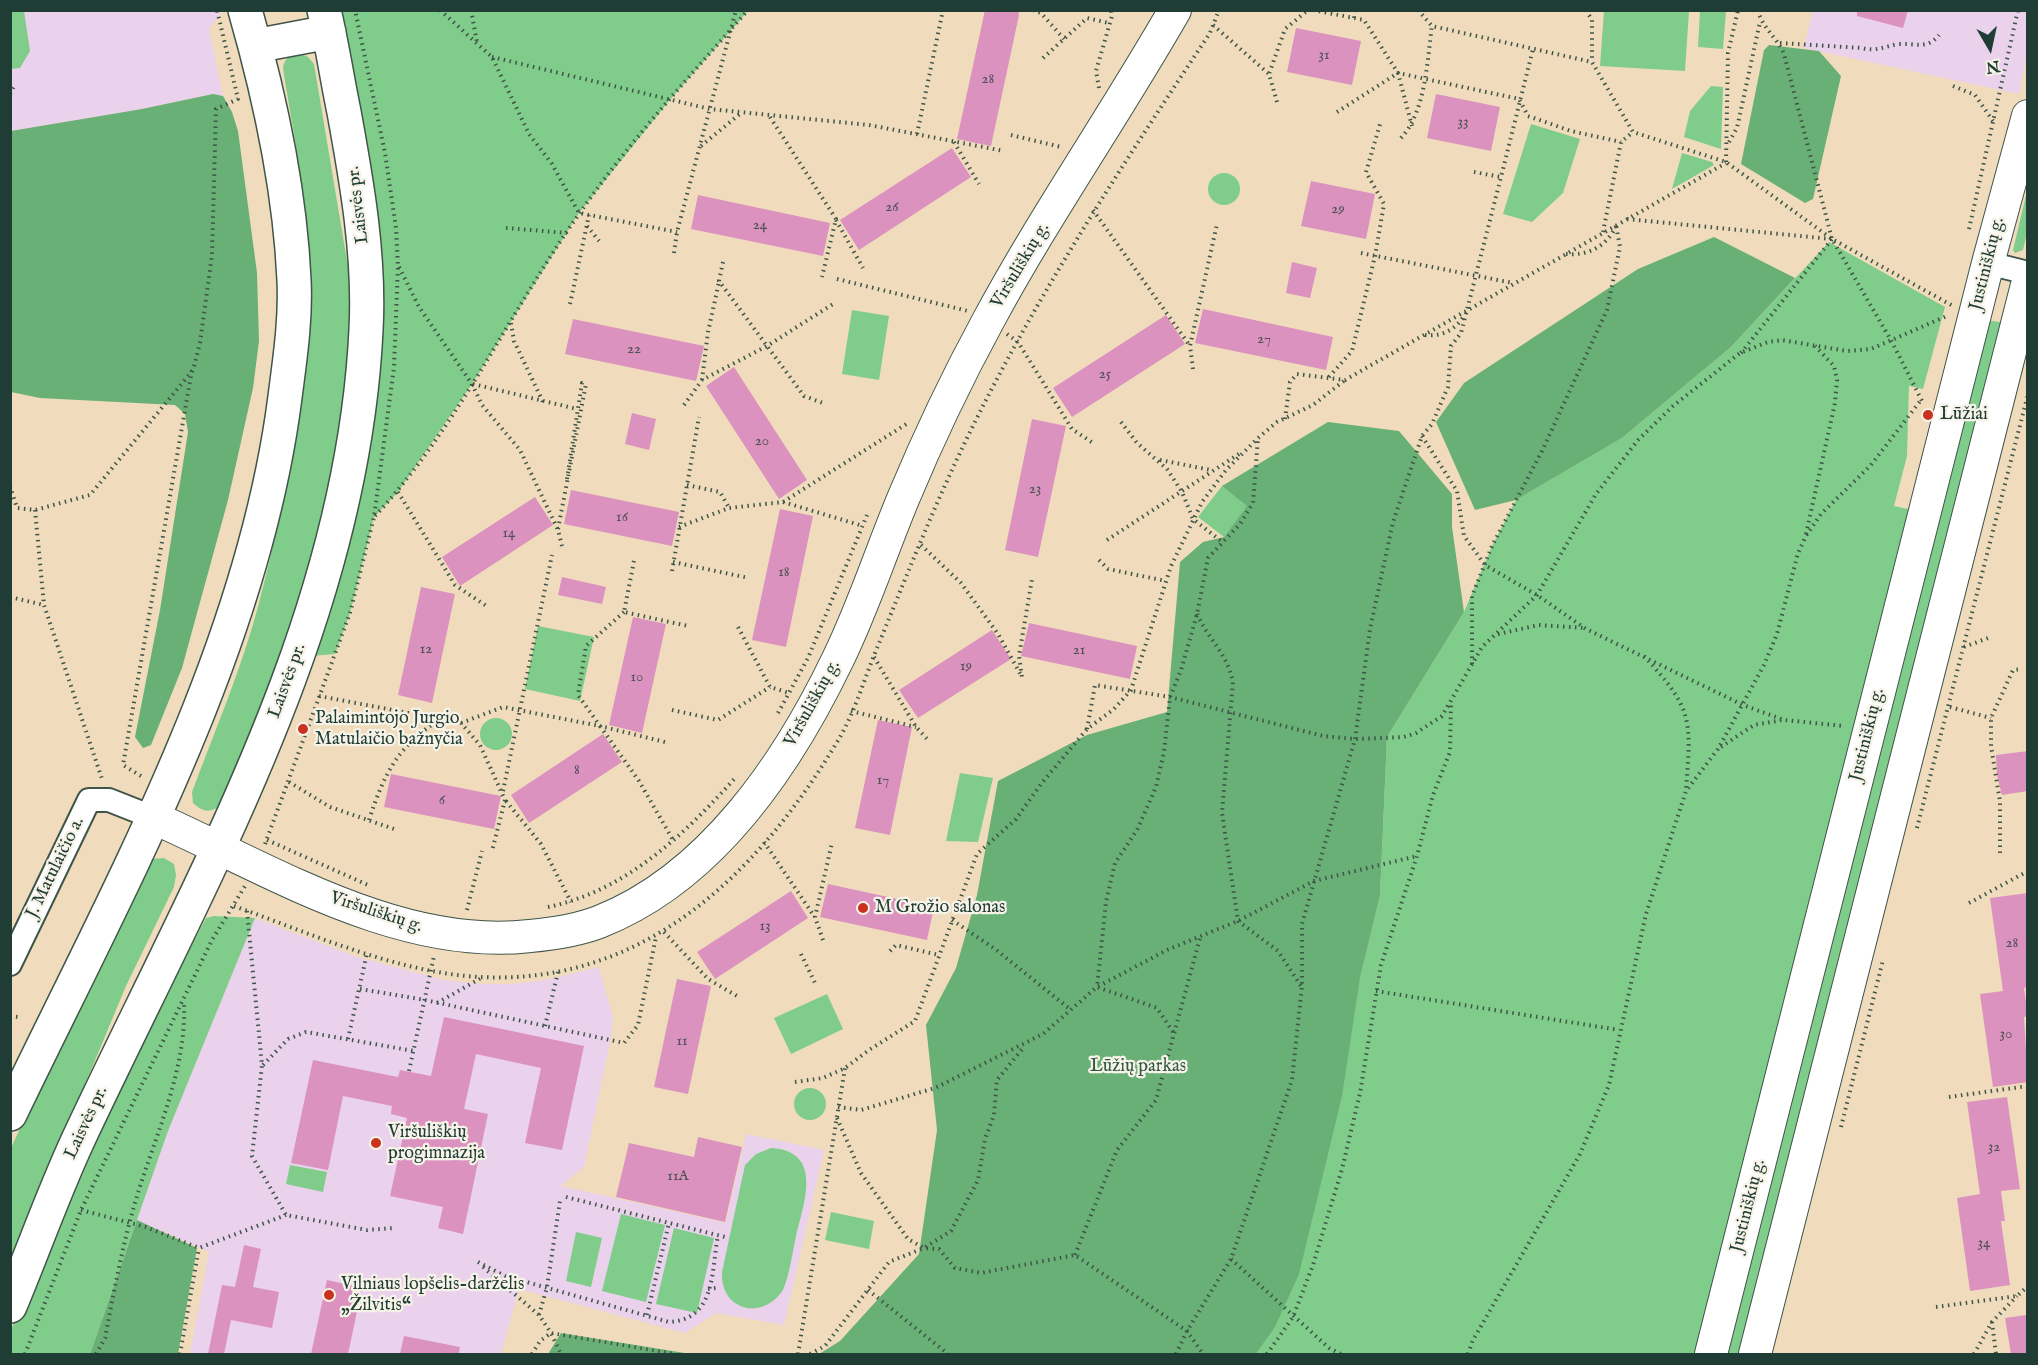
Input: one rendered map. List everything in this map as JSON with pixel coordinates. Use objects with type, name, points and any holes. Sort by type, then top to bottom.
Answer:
[{"type":"main road","points":[[10,1114],[152,817],[217,662],[248,573],[266,508],[282,426],[293,336],[294,282],[288,217],[255,46],[245,10]]},
{"type":"main road","name":"Viršuliškių g.","points":[[152,817],[218,846],[261,852],[317,893],[400,924],[439,933],[492,939],[531,936],[599,922],[650,895],[683,872],[721,836],[749,802],[779,764],[810,714],[840,657],[905,495],[988,320],[1175,10]]},
{"type":"main road","points":[[255,46],[327,21]]},
{"type":"main road","name":"Laisvės pr.","points":[[10,1306],[75,1145],[239,804],[277,715],[320,591],[339,515],[361,397],[366,327],[365,255],[354,160],[327,21]]},
{"type":"main road","name":"Justiniškių g.","points":[[1711,1354],[1958,306],[1988,263],[2028,116]]},
{"type":"main road","points":[[1755,1354],[2028,281]]},
{"type":"street","points":[[1988,263],[2028,273]]},
{"type":"street","name":"J. Matulaičio a.","points":[[10,964],[89,800],[109,800]]},
{"type":"street","points":[[109,800],[152,817]]},
{"type":"path","points":[[141,776],[123,765],[193,370],[200,343],[212,255],[216,109],[238,99],[217,10]]},
{"type":"path","points":[[440,10],[492,57],[529,134],[552,165],[579,213],[677,232]]},
{"type":"path","points":[[471,10],[478,43]]},
{"type":"path","points":[[674,253],[677,232],[734,26],[736,10]]},
{"type":"path","points":[[374,517],[398,492],[472,384],[579,213],[669,101],[748,10]]},
{"type":"path","points":[[917,134],[943,10]]},
{"type":"path","points":[[1034,10],[1041,13],[1064,39]]},
{"type":"path","points":[[1099,88],[1096,71],[1111,10]]},
{"type":"path","points":[[1269,74],[1286,29],[1308,10]]},
{"type":"path","points":[[1313,10],[1364,20],[1398,73],[1412,126]]},
{"type":"path","points":[[1354,18],[1355,10]]},
{"type":"path","points":[[1418,10],[1432,26],[1592,62]]},
{"type":"path","points":[[1586,10],[1592,20],[1592,62],[1633,132],[1726,162],[1832,239],[1958,306]]},
{"type":"path","points":[[1726,162],[1728,53],[1738,10]]},
{"type":"path","points":[[1728,142],[1737,128],[1760,21],[1758,10]]},
{"type":"path","points":[[1968,237],[2019,10]]},
{"type":"path","points":[[1043,58],[1088,18],[1109,23]]},
{"type":"path","points":[[1760,21],[1780,43],[1832,239],[1927,406]]},
{"type":"path","points":[[1214,24],[1269,74],[1277,102]]},
{"type":"path","points":[[1401,138],[1412,126],[1425,77],[1432,26]]},
{"type":"path","points":[[1780,43],[1862,48],[1875,51],[1897,44],[1927,45],[1939,35]]},
{"type":"path","points":[[1176,1354],[1187,1331],[1231,1259],[1292,1080],[1302,986],[1302,924],[1355,740],[1370,629],[1393,522],[1422,436],[1431,424],[1448,387],[1451,346],[1461,333],[1533,49]]},
{"type":"path","points":[[492,57],[710,109],[868,125],[1004,152]]},
{"type":"path","points":[[1337,112],[1398,73],[1519,99],[1528,116],[1571,131],[1621,142]]},
{"type":"path","points":[[1092,98],[1105,78]]},
{"type":"path","points":[[10,94],[15,84]]},
{"type":"path","points":[[1953,86],[1975,95],[1994,122]]},
{"type":"path","points":[[701,146],[742,113]]},
{"type":"path","points":[[770,116],[836,219],[863,268]]},
{"type":"path","points":[[1329,378],[1352,351],[1375,256],[1384,204],[1366,172],[1380,124]]},
{"type":"path","points":[[1603,233],[1621,142],[1633,132]]},
{"type":"path","points":[[1011,135],[1061,147]]},
{"type":"path","points":[[1055,157],[1067,137]]},
{"type":"path","points":[[954,142],[979,184]]},
{"type":"path","points":[[795,1082],[823,1078],[845,1068],[915,1021],[976,854],[1016,819],[1041,784],[1087,729],[1114,710],[1131,690],[1166,581],[1193,519],[1226,470],[1258,438],[1285,419],[1313,405],[1345,380],[1726,162]]},
{"type":"path","points":[[1474,172],[1502,177]]},
{"type":"path","points":[[1093,210],[1190,346]]},
{"type":"path","points":[[570,304],[589,215]]},
{"type":"path","points":[[822,277],[836,219]]},
{"type":"path","points":[[1626,219],[1832,239]]},
{"type":"path","points":[[1192,369],[1190,346],[1217,224]]},
{"type":"path","points":[[1566,254],[1585,253],[1595,249],[1612,236],[1616,225]]},
{"type":"path","points":[[1472,665],[1472,596],[1492,546],[1542,451],[1584,363],[1606,310],[1620,247],[1616,225]]},
{"type":"path","points":[[587,226],[599,241]]},
{"type":"path","points":[[506,228],[567,233]]},
{"type":"path","points":[[1087,729],[1095,685],[1170,697],[1323,736],[1355,740],[1404,737],[1416,733],[1442,716],[1482,647],[1537,595],[1596,494],[1638,440],[1673,406],[1740,353],[1832,239]]},
{"type":"path","points":[[1361,254],[1515,283]]},
{"type":"path","points":[[702,380],[708,332],[723,262]]},
{"type":"path","points":[[398,266],[419,307],[472,384],[482,405],[520,450],[558,530],[563,550]]},
{"type":"path","points":[[837,279],[967,310]]},
{"type":"path","points":[[719,281],[804,396],[823,403]]},
{"type":"path","points":[[962,320],[972,300]]},
{"type":"path","points":[[684,405],[702,380],[767,346],[833,304]]},
{"type":"path","points":[[1740,353],[1768,342],[1782,340],[1847,351],[1871,349],[1892,342],[1958,306]]},
{"type":"path","points":[[1425,335],[1443,334],[1454,328],[1467,310]]},
{"type":"path","points":[[511,322],[514,341],[543,402]]},
{"type":"path","points":[[1018,342],[1072,429],[1093,443]]},
{"type":"path","points":[[1806,536],[1835,403],[1837,380],[1834,366],[1815,345]]},
{"type":"path","points":[[10,486],[17,508],[35,510],[90,495],[193,370]]},
{"type":"path","points":[[1285,419],[1290,382],[1297,374],[1345,380]]},
{"type":"path","points":[[558,530],[567,484],[586,384],[582,383],[567,484]]},
{"type":"path","points":[[472,384],[577,409]]},
{"type":"path","points":[[1916,831],[1950,707],[2028,394]]},
{"type":"path","points":[[1686,791],[1718,749],[1743,705],[1777,634],[1798,553],[1806,536],[1821,514],[1878,457],[1921,399]]},
{"type":"path","points":[[672,571],[699,417]]},
{"type":"path","points":[[783,502],[909,421],[904,432]]},
{"type":"path","points":[[1121,422],[1137,443],[1159,459],[1169,464],[1212,470]]},
{"type":"path","points":[[1422,436],[1457,490],[1464,536],[1485,565],[1537,595],[1586,628],[1642,653],[1743,705],[1784,720],[1844,726]]},
{"type":"path","points":[[1096,987],[1106,902],[1115,863],[1137,830],[1156,787],[1164,752],[1170,697],[1181,670],[1197,614],[1208,558],[1221,541],[1240,524],[1253,503],[1258,438]]},
{"type":"path","points":[[1107,540],[1248,448]]},
{"type":"path","points":[[1159,459],[1182,492],[1193,519],[1221,541]]},
{"type":"path","points":[[687,485],[720,492],[729,508]]},
{"type":"path","points":[[398,492],[455,585],[488,607]]},
{"type":"path","points":[[680,527],[729,508],[783,502],[863,526]]},
{"type":"path","points":[[772,724],[808,658],[870,507]]},
{"type":"path","points":[[35,510],[44,605],[109,800]]},
{"type":"path","points":[[920,545],[961,583],[998,634],[1022,677],[1019,656],[1032,579]]},
{"type":"path","points":[[503,792],[552,555]]},
{"type":"path","points":[[1100,560],[1108,568],[1166,581]]},
{"type":"path","points":[[634,561],[624,612],[586,646],[579,695],[639,781],[673,840]]},
{"type":"path","points":[[673,562],[749,578]]},
{"type":"path","points":[[10,597],[44,605]]},
{"type":"path","points":[[624,612],[688,626]]},
{"type":"path","points":[[1197,614],[1204,631],[1229,661],[1233,682],[1233,713],[1222,813],[1238,921],[1278,951],[1302,986]]},
{"type":"path","points":[[1493,637],[1510,630],[1539,625],[1586,628]]},
{"type":"path","points":[[738,627],[770,687],[789,693]]},
{"type":"path","points":[[1964,647],[1988,638]]},
{"type":"path","points":[[1468,1354],[1473,1340],[1580,1154],[1609,1085],[1619,1030],[1647,914],[1686,791],[1690,735],[1683,703],[1642,653]]},
{"type":"path","points":[[25,1354],[81,1210],[212,940],[234,906],[261,852],[335,654]]},
{"type":"path","points":[[873,657],[916,727],[929,741]]},
{"type":"path","points":[[2000,853],[2000,801],[1991,746],[1991,718],[2013,670],[2022,669]]},
{"type":"path","points":[[672,710],[718,720],[770,687]]},
{"type":"path","points":[[320,696],[461,723],[504,707],[600,726],[669,743]]},
{"type":"path","points":[[1267,1354],[1293,1317],[1313,1265],[1342,1169],[1360,1093],[1381,965],[1417,856],[1433,795],[1450,752],[1451,702]]},
{"type":"path","points":[[1950,707],[1991,718]]},
{"type":"path","points":[[851,711],[916,727]]},
{"type":"path","points":[[369,820],[390,765],[409,743],[441,719]]},
{"type":"path","points":[[1718,749],[1754,725],[1784,720]]},
{"type":"path","points":[[461,723],[480,745],[505,800],[541,844],[571,902]]},
{"type":"path","points":[[544,908],[571,902],[635,872],[673,840],[740,772]]},
{"type":"path","points":[[289,782],[330,807],[397,830]]},
{"type":"path","points":[[492,851],[505,800]]},
{"type":"path","points":[[764,842],[814,917],[823,940]]},
{"type":"path","points":[[814,917],[832,843]]},
{"type":"path","points":[[467,910],[482,851]]},
{"type":"path","points":[[261,852],[376,888]]},
{"type":"path","points":[[810,1354],[825,1346],[889,1262],[924,1248],[951,1231],[978,1180],[985,1139],[994,1114],[998,1080],[1020,1050],[1043,1034],[1096,987],[1169,949],[1238,921],[1314,881],[1417,856]]},
{"type":"path","points":[[1969,903],[2028,871]]},
{"type":"path","points":[[234,906],[367,953],[431,971],[409,1071]]},
{"type":"path","points":[[455,909],[477,911]]},
{"type":"path","points":[[247,910],[262,1065],[252,1156],[286,1215]]},
{"type":"path","points":[[952,920],[995,949],[1071,1010]]},
{"type":"path","points":[[663,932],[708,979],[737,996]]},
{"type":"path","points":[[360,989],[425,1000],[624,1043],[638,1025],[656,937]]},
{"type":"path","points":[[1075,1255],[1117,1150],[1156,1100],[1200,938]]},
{"type":"path","points":[[890,951],[896,945],[939,955]]},
{"type":"path","points":[[348,1039],[367,953]]},
{"type":"path","points":[[801,954],[816,985]]},
{"type":"path","points":[[1838,1138],[1884,957]]},
{"type":"path","points":[[545,1026],[558,972]]},
{"type":"path","points":[[437,1003],[484,977]]},
{"type":"path","points":[[1096,987],[1157,1008],[1173,1032]]},
{"type":"path","points":[[1376,991],[1619,1030]]},
{"type":"path","points":[[96,1354],[105,1338],[130,1223],[170,1093],[185,1022],[183,999]]},
{"type":"path","points":[[10,1016],[18,1017]]},
{"type":"path","points":[[262,1065],[288,1039],[306,1032],[414,1052]]},
{"type":"path","points":[[838,1107],[861,1110],[935,1088],[1043,1034]]},
{"type":"path","points":[[798,1354],[845,1068]]},
{"type":"path","points":[[1949,1097],[2028,1086]]},
{"type":"path","points":[[837,1118],[861,1173],[908,1239],[924,1248],[939,1249],[955,1268],[981,1273],[1075,1255],[1187,1331],[1203,1354]]},
{"type":"path","points":[[566,1197],[729,1238]]},
{"type":"path","points":[[539,1315],[547,1287],[560,1201]]},
{"type":"path","points":[[81,1210],[130,1223],[199,1248],[286,1215],[367,1230],[394,1228]]},
{"type":"path","points":[[647,1316],[669,1223]]},
{"type":"path","points":[[561,1354],[539,1315],[478,1262],[506,1275],[669,1322],[694,1316],[704,1306],[718,1235]]},
{"type":"path","points":[[180,1354],[199,1248]]},
{"type":"path","points":[[1231,1259],[1293,1317],[1329,1348],[1341,1354]]},
{"type":"path","points":[[1974,1354],[1992,1322],[2028,1286]]},
{"type":"path","points":[[708,1289],[716,1288]]},
{"type":"path","points":[[868,1290],[948,1354]]},
{"type":"path","points":[[1936,1307],[2017,1296]]},
{"type":"path","points":[[1992,1322],[1996,1354]]},
{"type":"path","points":[[532,1354],[540,1341],[551,1333],[675,1354]]},
{"type":"shaded area","points":[[11,11],[222,11],[209,29],[223,96],[213,94],[142,109],[11,131]]},
{"type":"shaded area","points":[[1813,11],[2027,11],[2027,54],[2019,94],[1804,48]]},
{"type":"shaded area","name":"Viršuliškių progimnazija","points":[[255,918],[354,956],[444,980],[513,984],[545,980],[599,967],[613,1018],[611,1037],[584,1167],[561,1186],[726,1223],[746,1134],[824,1150],[784,1325],[716,1313],[685,1333],[519,1289],[501,1354],[190,1354],[209,1252],[137,1220],[168,1131]]},
{"type":"green space","points":[[11,10],[24,11],[30,51],[20,68],[11,69]]},
{"type":"green space","points":[[333,11],[748,11],[669,101],[579,213],[472,384],[398,492],[374,517],[350,613],[335,654],[312,656],[370,424]]},
{"type":"green space","points":[[1604,11],[1689,11],[1685,71],[1600,66]]},
{"type":"green space","points":[[1700,11],[1726,11],[1723,49],[1698,47]]},
{"type":"green space","points":[[1769,45],[1819,51],[1841,76],[1813,199],[1805,203],[1741,164],[1764,50]]},
{"type":"green space","points":[[300,53],[314,64],[350,279],[353,341],[333,482],[283,660],[222,804],[208,811],[200,809],[193,803],[192,792],[236,675],[259,603],[281,511],[302,371],[306,277],[304,209],[283,68],[288,57]]},
{"type":"green space","points":[[1711,86],[1723,87],[1721,149],[1684,137],[1690,111]]},
{"type":"green space","points":[[213,94],[223,96],[232,112],[238,131],[257,273],[259,341],[253,388],[228,500],[182,668],[151,745],[143,748],[135,737],[160,610],[188,432],[185,414],[175,405],[40,398],[11,392],[11,131],[142,109]]},
{"type":"green space","points":[[1531,124],[1580,139],[1563,193],[1532,222],[1503,214]]},
{"type":"green space","points":[[1682,153],[1712,162],[1714,165],[1672,189]]},
{"type":"green space","points":[[1224,173],[1235,178],[1240,189],[1235,200],[1224,205],[1213,200],[1208,189],[1213,178]]},
{"type":"green space","points":[[2027,191],[2027,233],[2023,250],[2015,253],[2013,250]]},
{"type":"green space","points":[[1714,237],[1795,278],[1731,347],[1622,438],[1516,500],[1475,510],[1436,422],[1464,383],[1638,269]]},
{"type":"green space","points":[[1829,242],[1945,307],[1923,389],[1909,386],[1907,456],[1894,506],[1908,509],[1907,542],[1700,1354],[1256,1354],[1274,1329],[1380,896],[1387,737],[1464,612],[1492,546],[1516,500],[1622,438],[1731,347]]},
{"type":"green space","points":[[852,310],[889,316],[879,380],[842,374]]},
{"type":"green space","points":[[1986,320],[2007,323],[1743,1354],[1723,1354]]},
{"type":"green space","name":"Lūžių parkas","points":[[1328,422],[1399,431],[1452,494],[1452,527],[1464,612],[1387,737],[1380,896],[1360,978],[1342,1096],[1299,1274],[1274,1329],[1256,1354],[819,1354],[840,1341],[919,1254],[937,1130],[926,1025],[956,968],[977,895],[998,781],[1087,735],[1167,712],[1180,562],[1203,542],[1224,537],[1247,506],[1222,486]]},
{"type":"green space","points":[[1222,486],[1248,506],[1224,537],[1198,517]]},
{"type":"green space","points":[[538,626],[594,637],[580,701],[525,689]]},
{"type":"green space","points":[[496,718],[507,723],[512,734],[507,745],[496,750],[485,745],[480,734],[485,723]]},
{"type":"green space","points":[[960,773],[993,778],[978,842],[946,841]]},
{"type":"green space","points":[[164,858],[174,864],[176,875],[174,887],[126,986],[11,1262],[11,1148],[72,1015],[152,859]]},
{"type":"green space","points":[[214,916],[255,918],[168,1131],[90,1354],[11,1354],[11,1330],[96,1129],[206,918]]},
{"type":"green space","points":[[827,994],[843,1029],[791,1054],[774,1018]]},
{"type":"green space","points":[[810,1088],[821,1093],[826,1104],[821,1115],[810,1120],[799,1115],[794,1104],[799,1093]]},
{"type":"green space","points":[[771,1148],[788,1151],[798,1158],[804,1168],[806,1194],[783,1290],[775,1300],[765,1306],[744,1307],[735,1303],[728,1296],[723,1285],[722,1272],[745,1165],[756,1154]]},
{"type":"green space","points":[[290,1165],[327,1172],[323,1192],[286,1184]]},
{"type":"green space","points":[[831,1212],[874,1221],[869,1249],[825,1240]]},
{"type":"green space","points":[[621,1214],[665,1225],[646,1302],[602,1291]]},
{"type":"green space","points":[[137,1220],[197,1248],[178,1354],[90,1354]]},
{"type":"green space","points":[[674,1228],[714,1238],[697,1313],[656,1304]]},
{"type":"green space","points":[[576,1232],[602,1238],[591,1287],[566,1281]]},
{"type":"green space","points":[[561,1333],[691,1354],[548,1354]]},
{"type":"building","points":[[985,10],[1018,10],[1019,15],[991,146],[957,139]]},
{"type":"building","points":[[1857,10],[1908,10],[1903,28],[1857,16]]},
{"type":"building","points":[[1296,28],[1361,41],[1352,85],[1287,72]]},
{"type":"building","points":[[1436,94],[1500,107],[1491,151],[1427,138]]},
{"type":"building","points":[[952,148],[971,177],[859,250],[840,220]]},
{"type":"building","points":[[1311,181],[1375,194],[1366,239],[1301,226]]},
{"type":"building","points":[[698,195],[830,223],[823,256],[691,229]]},
{"type":"building","points":[[1292,262],[1317,268],[1310,298],[1286,293]]},
{"type":"building","points":[[1203,309],[1333,337],[1326,370],[1195,343]]},
{"type":"building","points":[[1166,315],[1185,344],[1072,417],[1053,388]]},
{"type":"building","points":[[573,319],[704,346],[696,381],[565,354]]},
{"type":"building","points":[[734,367],[807,480],[779,499],[706,386]]},
{"type":"building","points":[[632,413],[656,419],[649,450],[625,444]]},
{"type":"building","points":[[1032,419],[1066,426],[1038,557],[1005,550]]},
{"type":"building","points":[[571,490],[679,512],[672,546],[564,524]]},
{"type":"building","points":[[535,497],[553,525],[460,586],[442,557]]},
{"type":"building","points":[[780,509],[813,516],[786,647],[752,640]]},
{"type":"building","points":[[562,577],[606,587],[602,604],[558,595]]},
{"type":"building","points":[[421,587],[455,594],[432,703],[398,695]]},
{"type":"building","points":[[633,617],[666,624],[642,733],[609,725]]},
{"type":"building","points":[[1029,623],[1137,646],[1130,679],[1021,656]]},
{"type":"building","points":[[992,630],[1011,659],[918,718],[899,690]]},
{"type":"building","points":[[878,720],[912,727],[890,835],[855,828]]},
{"type":"building","points":[[603,734],[622,762],[529,823],[511,795]]},
{"type":"building","points":[[2028,751],[2028,791],[2002,795],[1997,775],[1996,755]]},
{"type":"building","points":[[391,774],[501,796],[494,829],[384,807]]},
{"type":"building","points":[[828,884],[934,907],[927,940],[820,917]]},
{"type":"building","points":[[791,891],[808,918],[715,979],[697,952]]},
{"type":"building","points":[[2028,893],[2028,987],[2024,988],[2028,1016],[2024,1017],[2028,1082],[1993,1087],[1980,994],[2003,991],[1990,898]]},
{"type":"building","points":[[677,979],[711,986],[688,1094],[654,1087]]},
{"type":"building","points":[[444,1017],[584,1046],[562,1150],[525,1143],[541,1068],[476,1054],[464,1109],[488,1114],[463,1234],[438,1228],[443,1207],[390,1196],[407,1118],[391,1114],[392,1106],[343,1096],[328,1170],[291,1163],[313,1060],[398,1077],[400,1070],[431,1076]]},
{"type":"building","points":[[2007,1097],[2020,1189],[2001,1191],[2005,1221],[2001,1221],[2010,1285],[1970,1291],[1957,1198],[1980,1194],[1967,1102]]},
{"type":"building","points":[[698,1137],[742,1147],[725,1222],[616,1197],[629,1143],[694,1157]]},
{"type":"building","points":[[244,1245],[261,1249],[253,1287],[279,1292],[272,1328],[231,1320],[224,1354],[208,1354],[222,1285],[235,1287]]},
{"type":"building","points":[[327,1280],[362,1288],[348,1354],[311,1354]]},
{"type":"building","points":[[2026,1315],[2028,1354],[2011,1354],[2005,1318]]},
{"type":"building","points":[[404,1336],[460,1347],[459,1354],[400,1354]]},
{"type":"place","name":"Lūžiai","points":[[1928,415]]},
{"type":"place","name":"Palaimintojo Jurgio Matulaičio bažnyčia","points":[[303,729]]},
{"type":"place","name":"M Grožio salonas","points":[[863,908]]},
{"type":"place","name":"Viršuliškių progimnazija","points":[[376,1143]]},
{"type":"place","name":"Vilniaus lopšelis-darželis „Žilvitis“","points":[[329,1295]]}]
